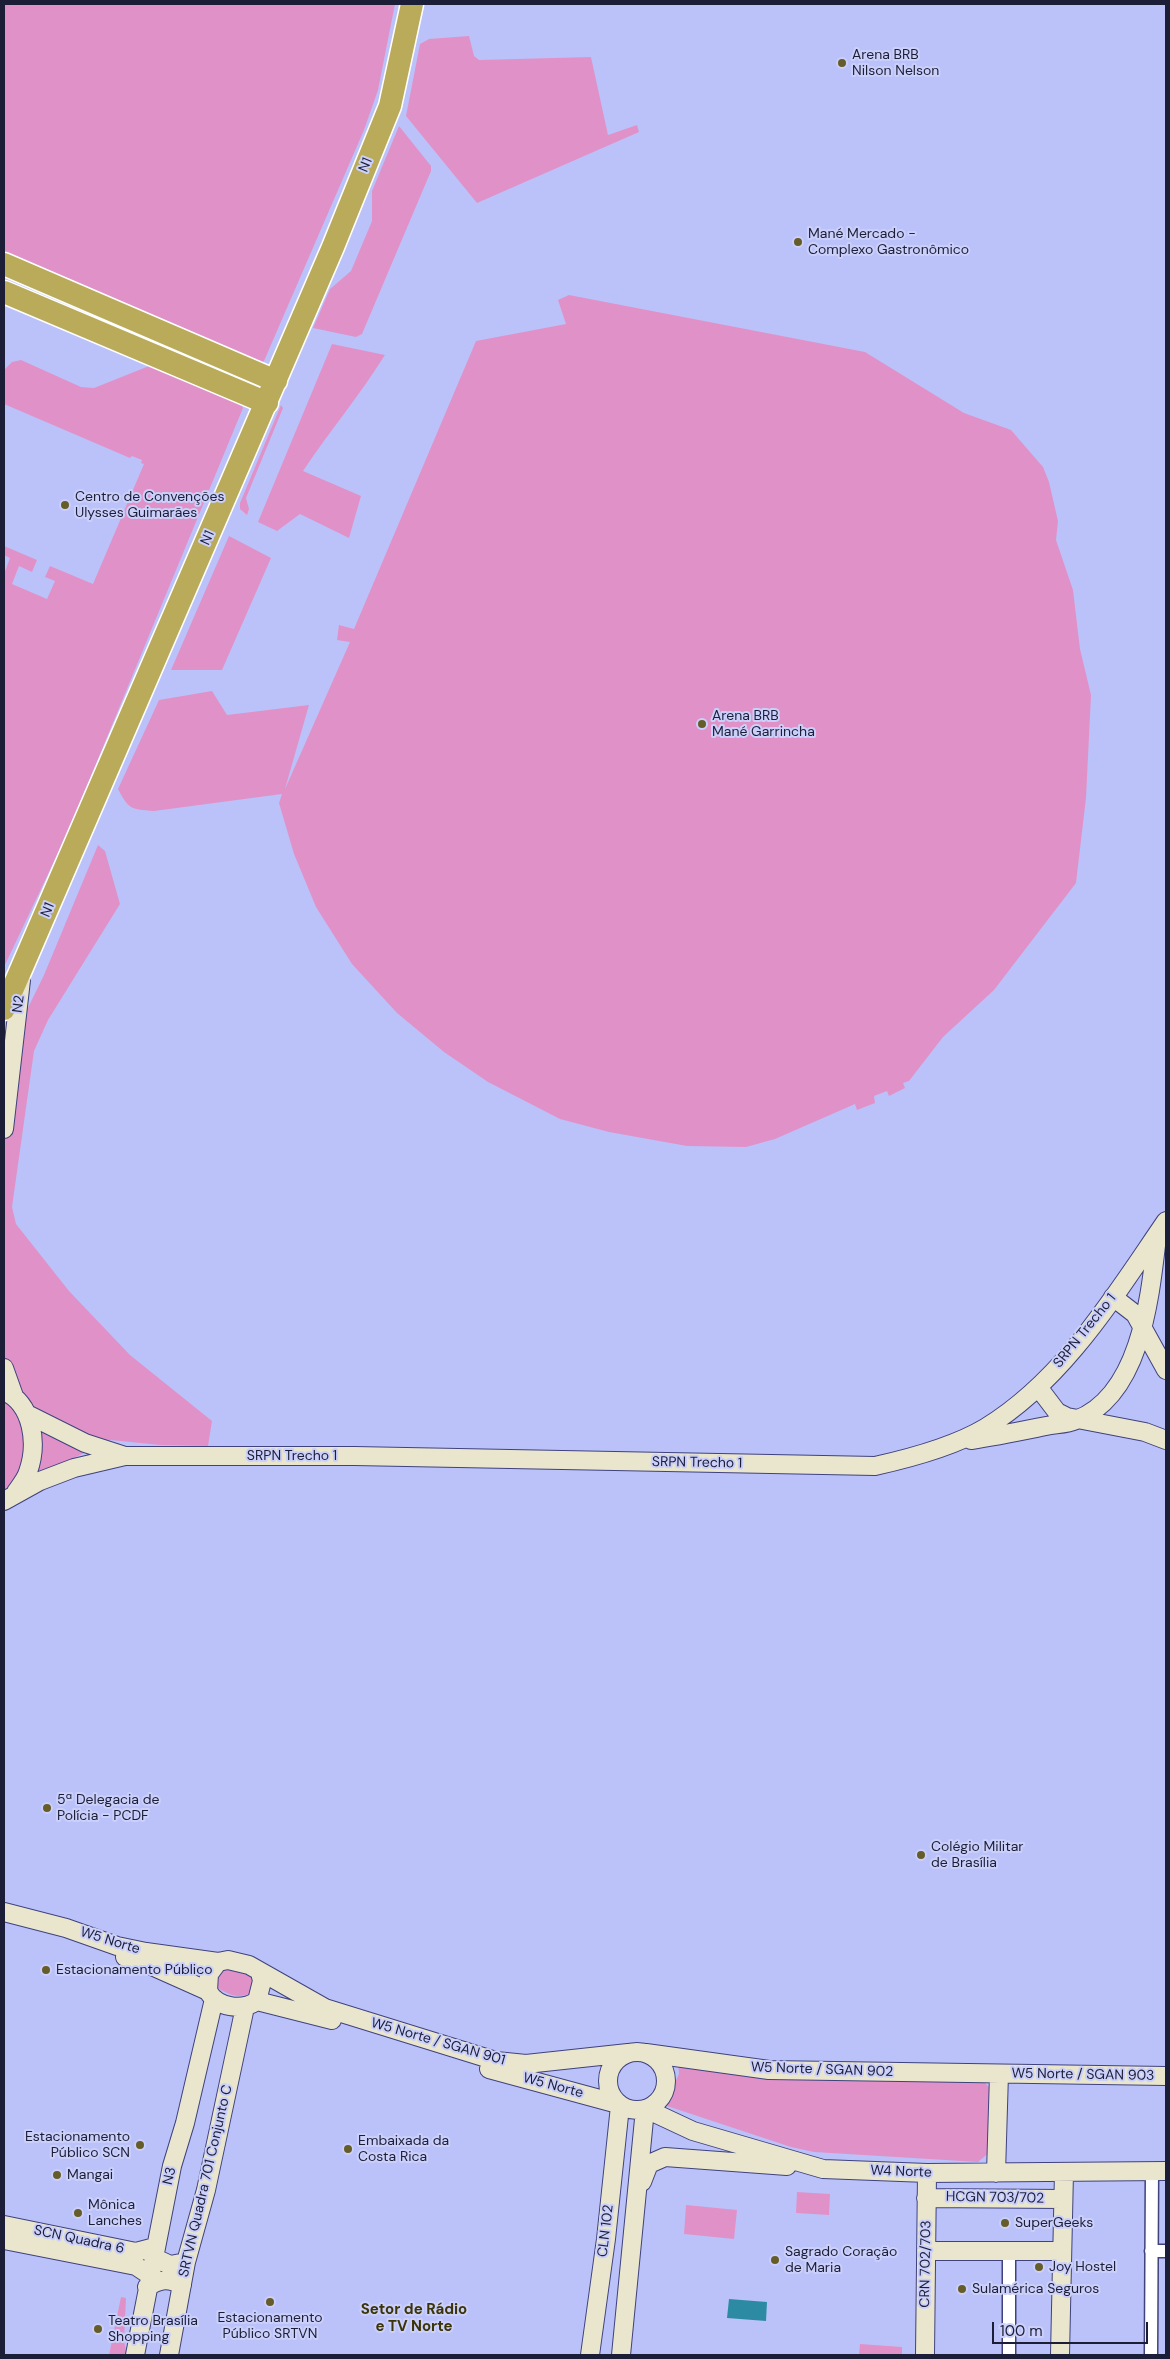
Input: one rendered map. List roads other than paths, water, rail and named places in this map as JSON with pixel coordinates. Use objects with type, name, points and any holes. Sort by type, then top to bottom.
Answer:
[{"type":"highway","name":"N1","points":[[4,1009],[23,969],[267,403],[390,106],[412,4]]},
{"type":"highway","points":[[4,264],[276,380]]},
{"type":"highway","points":[[4,292],[267,403]]},
{"type":"highway","points":[[198,374],[208,351]]},
{"type":"main road","name":"N2","points":[[4,1129],[23,969]]},
{"type":"main road","name":"SRPN Trecho 1","points":[[8,1499],[40,1481],[74,1468],[125,1456],[364,1456],[875,1466],[956,1442],[984,1428],[1015,1407],[1038,1387],[1082,1339],[1162,1228]]},
{"type":"main road","points":[[956,1442],[1076,1420],[1099,1405],[1125,1377],[1136,1351],[1143,1326],[1162,1228]]},
{"type":"main road","points":[[1113,1297],[1125,1304],[1143,1326],[1166,1370]]},
{"type":"main road","points":[[1147,1299],[1148,1317],[1157,1350]]},
{"type":"main road","points":[[4,1368],[9,1394],[29,1415],[33,1450],[28,1474],[8,1499]]},
{"type":"main road","points":[[1038,1387],[1057,1412],[1076,1420],[1145,1432],[1166,1440]]},
{"type":"main road","name":"SRPN Trecho 1","points":[[29,1415],[85,1443],[125,1456]]},
{"type":"main road","points":[[1047,1426],[1105,1425]]},
{"type":"main road","name":"W5 Norte","points":[[4,1912],[66,1928],[117,1946],[218,1962]]},
{"type":"main road","name":"W5 Norte","points":[[4,1923],[51,1934],[143,1962],[211,1995]]},
{"type":"main road","points":[[218,1962],[238,1962],[260,1972],[262,1981],[251,2004],[224,2005],[211,1995],[209,1974],[218,1962]]},
{"type":"main road","name":"W5 Norte / SGAN 901","points":[[260,1972],[325,2008],[496,2061],[526,2064],[628,2053]]},
{"type":"main road","name":"N3","points":[[135,2355],[172,2166],[185,2123],[211,1995]]},
{"type":"main road","name":"W5 Norte","points":[[251,2004],[328,2019],[469,2063],[619,2105]]},
{"type":"main road","name":"SRTVN Quadra 701 Conjunto C","points":[[169,2355],[186,2262],[206,2190],[251,2004]]},
{"type":"main road","points":[[628,2053],[646,2053],[654,2058],[662,2067],[666,2080],[664,2092],[657,2103],[646,2109],[628,2110],[619,2105],[609,2091],[609,2073],[619,2058],[628,2053]]},
{"type":"main road","name":"W5 Norte / SGAN 902","points":[[646,2053],[769,2070],[999,2074]]},
{"type":"main road","points":[[996,2173],[999,2074]]},
{"type":"main road","name":"W5 Norte / SGAN 903","points":[[999,2074],[1166,2076]]},
{"type":"main road","name":"CLN 102","points":[[590,2355],[606,2238],[619,2105]]},
{"type":"main road","name":"CLN 102","points":[[621,2355],[646,2109]]},
{"type":"main road","name":"W4 Norte","points":[[646,2109],[693,2131],[823,2169],[926,2173],[1159,2170]]},
{"type":"main road","points":[[636,2204],[649,2164],[665,2157],[823,2169]]},
{"type":"main road","points":[[1060,2355],[1064,2172]]},
{"type":"main road","name":"CRN 702/703","points":[[924,2355],[926,2173]]},
{"type":"main road","name":"HCGN 703/702","points":[[926,2198],[1063,2199]]},
{"type":"main road","name":"SCN Quadra 6","points":[[4,2225],[136,2252],[154,2252]]},
{"type":"main road","points":[[606,2238],[633,2240]]},
{"type":"main road","points":[[4,2240],[136,2266],[149,2282],[169,2279],[182,2285]]},
{"type":"main road","points":[[926,2251],[1062,2251]]},
{"type":"main road","points":[[154,2252],[170,2265],[186,2262]]},
{"type":"street","points":[[1151,2355],[1152,2251],[1159,2170]]},
{"type":"street","points":[[1152,2251],[1166,2251]]},
{"type":"street","points":[[1009,2252],[1010,2355]]},
{"type":"water","points":[[729,2299],[767,2302],[766,2321],[727,2318]]},
{"type":"place","name":"Arena BRB Nilson Nelson","points":[[842,63]]},
{"type":"place","name":"Mané Mercado - Complexo Gastronômico","points":[[798,242]]},
{"type":"place","name":"Centro de Convenções Ulysses Guimarães","points":[[65,505]]},
{"type":"place","name":"Arena BRB Mané Garrincha","points":[[702,724]]},
{"type":"place","name":"5ª Delegacia de Polícia - PCDF","points":[[47,1808]]},
{"type":"place","name":"Colégio Militar de Brasília","points":[[921,1855]]},
{"type":"place","name":"Estacionamento Público","points":[[46,1970]]},
{"type":"place","name":"Estacionamento Público SCN","points":[[140,2145]]},
{"type":"place","name":"Embaixada da Costa Rica","points":[[348,2149]]},
{"type":"place","name":"Mangai","points":[[57,2175]]},
{"type":"place","name":"Mônica Lanches","points":[[78,2213]]},
{"type":"place","name":"SuperGeeks","points":[[1005,2223]]},
{"type":"place","name":"Sagrado Coração de Maria","points":[[775,2260]]},
{"type":"place","name":"Joy Hostel","points":[[1039,2267]]},
{"type":"place","name":"Sulamérica Seguros","points":[[962,2289]]},
{"type":"place","name":"Estacionamento Público SRTVN","points":[[270,2302]]},
{"type":"place","name":"Teatro Brasília Shopping","points":[[98,2329]]},
{"type":"district","name":"Setor de Rádio e TV Norte","points":[[414,2318]]}]
